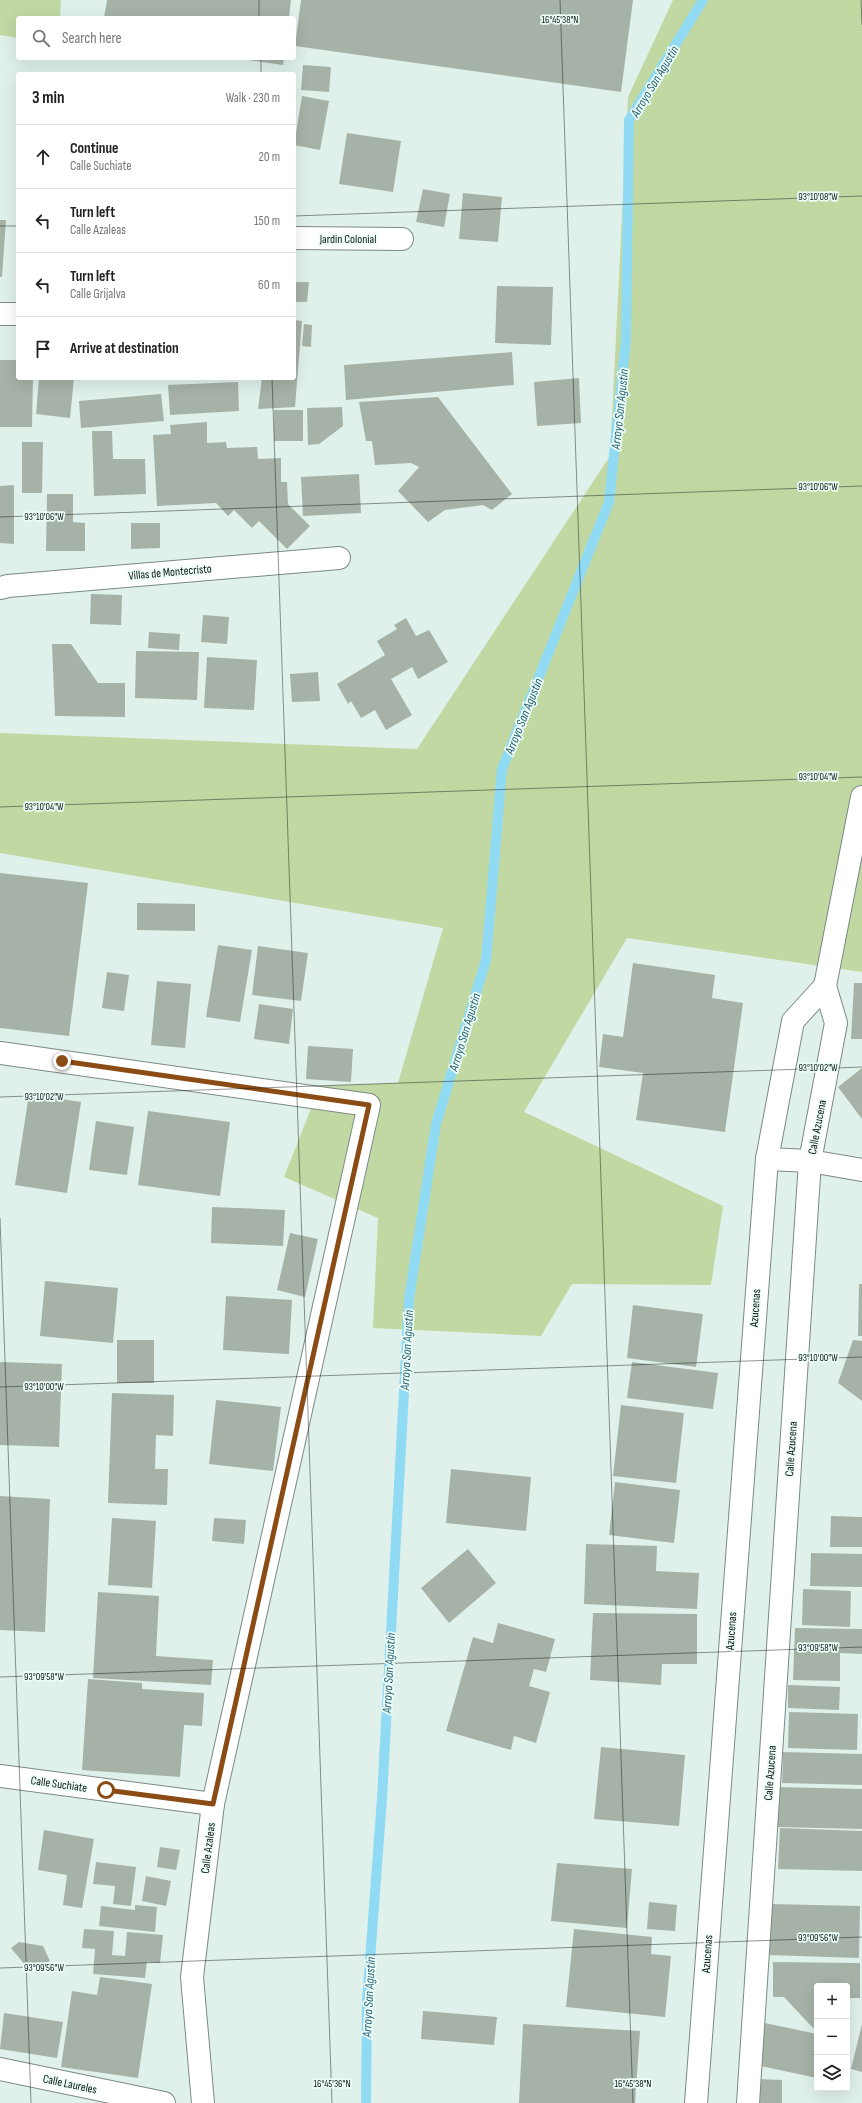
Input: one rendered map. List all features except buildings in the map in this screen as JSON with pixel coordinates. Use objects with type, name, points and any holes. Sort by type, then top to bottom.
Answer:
[{"type":"street","name":"Jardin Colonial","points":[[296,238],[402,239]]},
{"type":"street","points":[[0,314],[16,314]]},
{"type":"street","name":"Villas de Montecristo","points":[[0,588],[8,586],[339,558]]},
{"type":"street","points":[[862,797],[825,986],[793,1021],[766,1158],[810,1161],[862,1170]]},
{"type":"street","name":"Calle Azucena","points":[[748,2103],[810,1161],[836,1023],[825,986]]},
{"type":"street","name":"Calle Azaleas","points":[[0,1053],[369,1105],[213,1804],[192,1977],[203,2103]]},
{"type":"street","name":"Azucenas","points":[[696,2103],[766,1158]]},
{"type":"street","name":"Calle Suchiate","points":[[0,1776],[213,1804]]},
{"type":"street","name":"Calle Laureles","points":[[0,2069],[164,2103]]},
{"type":"green space","points":[[0,0],[61,0],[60,16],[16,16],[16,38],[0,35]]},
{"type":"green space","points":[[673,0],[862,0],[862,972],[627,938],[524,1112],[723,1206],[711,1285],[572,1284],[541,1336],[373,1328],[378,1218],[284,1177],[320,1086],[398,1083],[443,928],[0,853],[0,733],[417,749],[610,456],[628,97]]},
{"type":"waterway","name":"Arroyo San Agustín","points":[[366,2103],[367,2001],[382,1798],[409,1299],[436,1124],[486,960],[502,769],[609,502],[626,339],[629,120],[703,0]]},
{"type":"route","points":[[62,1061],[369,1105],[213,1804],[106,1790]]}]
